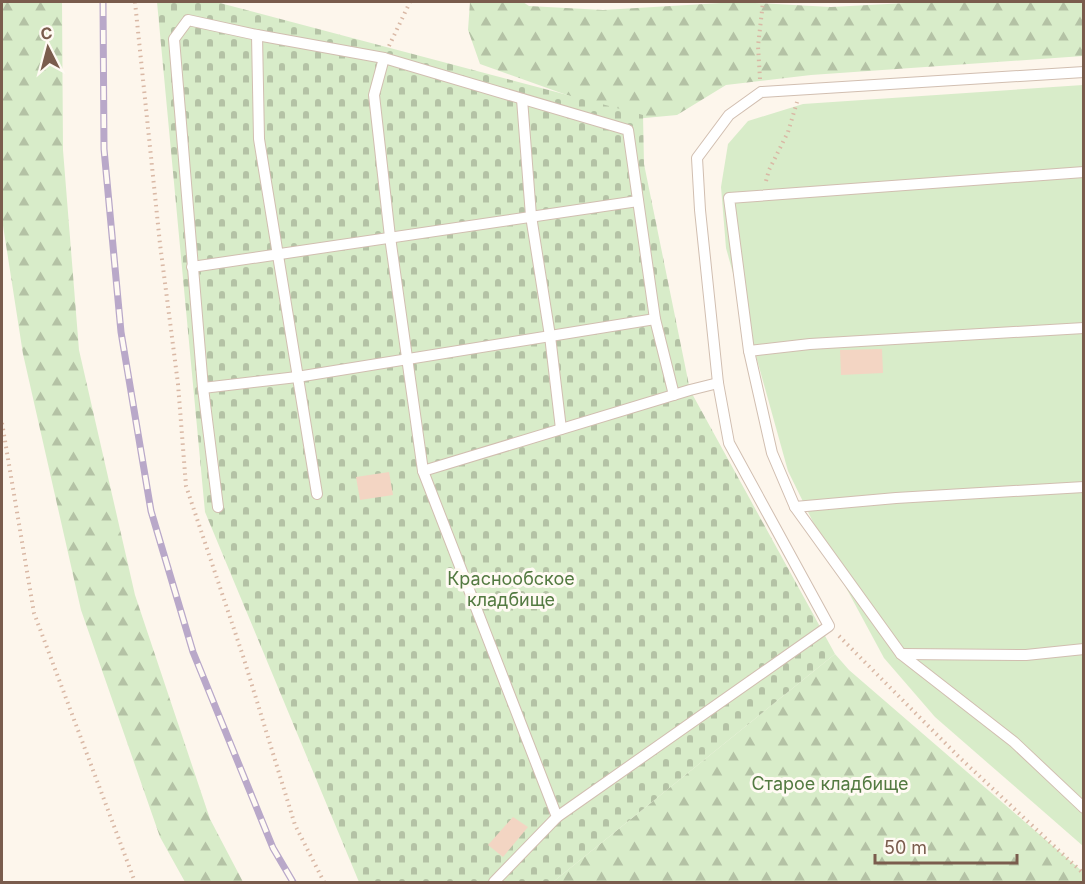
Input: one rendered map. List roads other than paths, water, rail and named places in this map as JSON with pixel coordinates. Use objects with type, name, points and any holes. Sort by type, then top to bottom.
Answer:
[{"type":"lane","points":[[218,507],[203,388],[174,39],[188,20],[384,58],[628,130],[655,319],[674,395]]},
{"type":"lane","points":[[256,35],[259,139],[317,494]]},
{"type":"lane","points":[[384,58],[374,95],[390,237],[423,471],[557,817]]},
{"type":"lane","points":[[494,882],[557,817],[829,626],[729,443],[718,383],[700,210],[697,158],[729,115],[761,92],[1083,72]]},
{"type":"lane","points":[[522,99],[531,216],[550,336],[561,429]]},
{"type":"lane","points":[[1083,172],[729,198],[749,351],[772,453],[795,507],[901,654],[1014,742],[1083,808]]},
{"type":"lane","points":[[192,267],[638,201]]},
{"type":"lane","points":[[203,388],[297,377],[655,319]]},
{"type":"lane","points":[[749,351],[810,344],[1083,328]]},
{"type":"lane","points":[[423,471],[718,383]]},
{"type":"lane","points":[[795,507],[896,498],[1083,487]]},
{"type":"lane","points":[[901,654],[1026,655],[1083,649]]},
{"type":"railway","points":[[103,2],[104,149],[121,332],[151,511],[193,652],[273,848],[293,882]]},
{"type":"park label","name":"Краснообское кладбище","points":[[511,589]]},
{"type":"park label","name":"Старое кладбище","points":[[830,784]]}]
